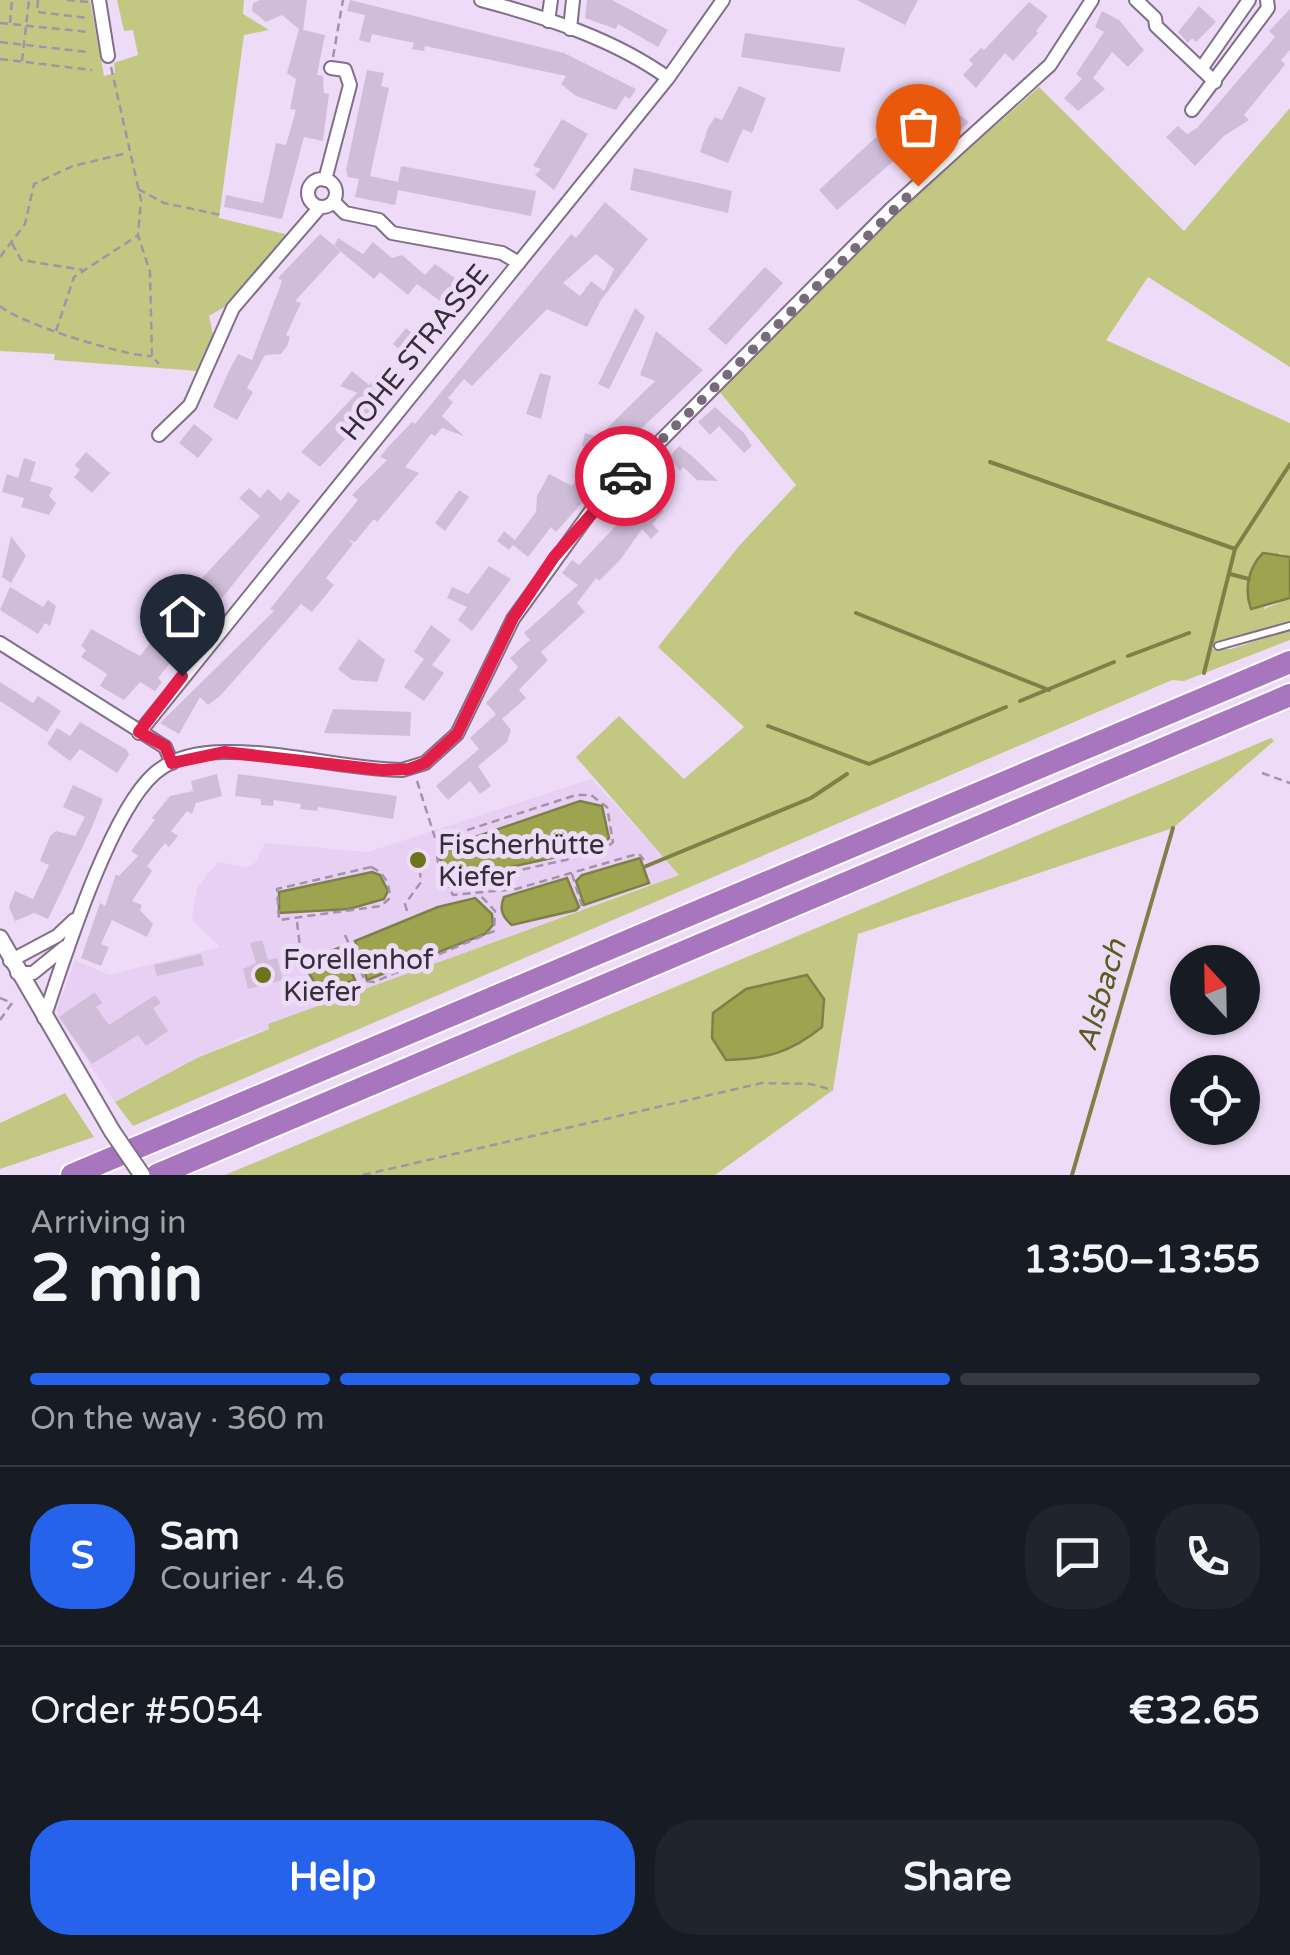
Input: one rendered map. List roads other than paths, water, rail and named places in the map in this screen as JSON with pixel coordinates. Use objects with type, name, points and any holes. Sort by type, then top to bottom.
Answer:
[{"type":"highway","points":[[72,1175],[1290,662]]},
{"type":"highway","points":[[157,1175],[1290,696]]},
{"type":"street","points":[[481,0],[570,28],[641,60],[668,78]]},
{"type":"street","points":[[548,21],[551,0]]},
{"type":"street","points":[[570,28],[573,0]]},
{"type":"street","name":"HOHE STRASSE","points":[[139,732],[668,78],[723,0]]},
{"type":"street","points":[[44,1018],[78,914],[139,792],[172,763],[224,752],[382,770],[414,768],[442,751],[457,734],[513,618],[591,510],[892,209],[1050,65],[1092,0]]},
{"type":"street","points":[[1136,0],[1155,18],[1156,26],[1215,82]]},
{"type":"street","points":[[1201,69],[1249,0]]},
{"type":"street","points":[[1192,110],[1268,8],[1267,0]]},
{"type":"street","points":[[94,1],[108,56]]},
{"type":"street","points":[[325,180],[350,85],[344,70],[331,68]]},
{"type":"street","points":[[320,207],[310,200],[309,188],[314,182],[325,180],[334,186],[334,202],[345,213],[379,220],[392,233],[502,253],[519,263]]},
{"type":"street","points":[[159,436],[190,405],[233,308],[320,207],[334,202]]},
{"type":"street","points":[[0,643],[165,746],[172,763]]},
{"type":"street","points":[[14,967],[57,936],[78,914]]},
{"type":"street","points":[[0,938],[44,1018],[142,1175]]},
{"type":"street","points":[[14,967],[32,973],[70,942]]},
{"type":"lane","points":[[1218,646],[1290,626]]},
{"type":"waterway","points":[[990,462],[1235,549]]},
{"type":"waterway","name":"Alsbach","points":[[1204,673],[1235,549],[1290,464]]},
{"type":"waterway","points":[[1230,574],[1249,579]]},
{"type":"waterway","points":[[856,613],[1049,690]]},
{"type":"waterway","points":[[1128,656],[1189,633]]},
{"type":"waterway","points":[[1020,701],[1114,662]]},
{"type":"waterway","points":[[768,726],[869,764],[1006,707]]},
{"type":"waterway","points":[[644,867],[811,798],[847,774]]},
{"type":"waterway","name":"Alsbach","points":[[1072,1175],[1173,828]]},
{"type":"place","name":"Fischerhütte Kiefer","points":[[418,860]]},
{"type":"place","name":"Forellenhof Kiefer","points":[[263,975]]}]
